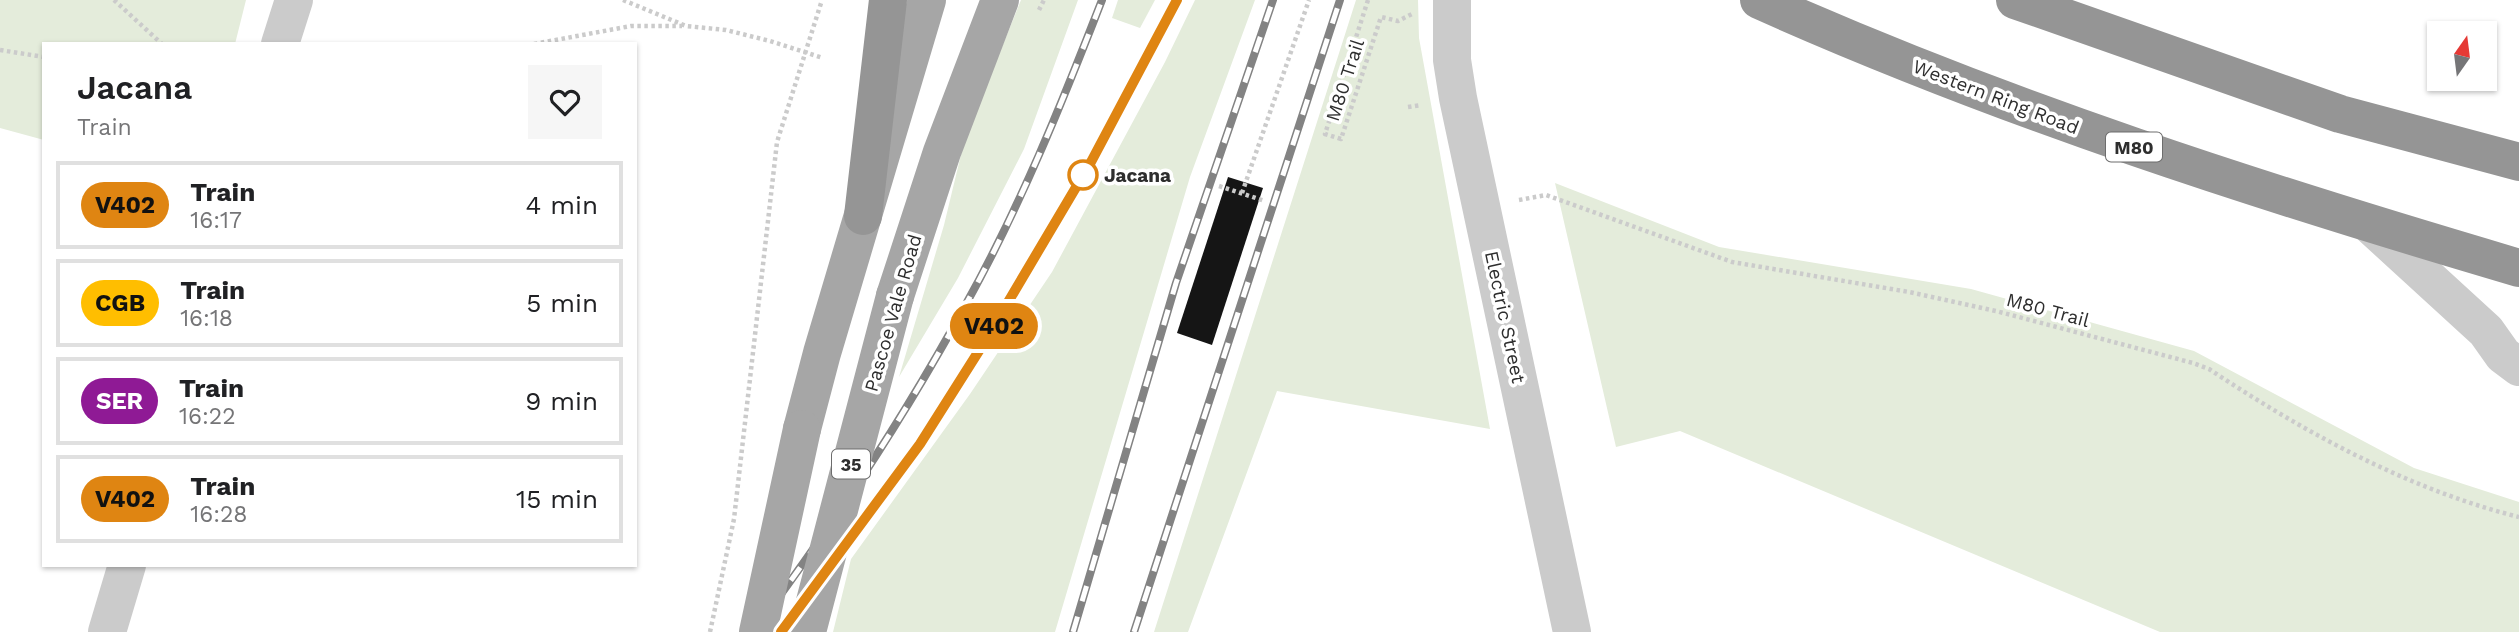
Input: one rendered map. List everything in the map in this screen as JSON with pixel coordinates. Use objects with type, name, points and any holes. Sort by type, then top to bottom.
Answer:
[{"type":"highway","points":[[863,216],[888,0]]},
{"type":"highway","name":"Western Ring Road","points":[[1759,0],[1862,46],[2044,116],[2197,169],[2519,268]]},
{"type":"highway","points":[[2015,0],[2340,114],[2519,162]]},
{"type":"main road","points":[[758,632],[802,429],[822,353],[927,0]]},
{"type":"main road","name":"Pascoe Vale Road","points":[[807,632],[895,296],[942,152],[1000,0]]},
{"type":"street","points":[[281,42],[294,0]]},
{"type":"street","name":"Electric Street","points":[[1452,0],[1452,60],[1458,98],[1572,632]]},
{"type":"street","points":[[2368,223],[2486,331],[2503,355],[2519,366]]},
{"type":"street","points":[[107,632],[126,567]]},
{"type":"path","points":[[114,0],[160,42]]},
{"type":"path","points":[[623,0],[686,26]]},
{"type":"path","points":[[710,632],[734,519],[777,142],[822,0]]},
{"type":"path","points":[[1242,194],[1308,0]]},
{"type":"path","name":"M80 Trail","points":[[1368,0],[1325,134],[1341,139],[1381,17],[1398,21]]},
{"type":"path","points":[[545,42],[631,26],[686,26],[726,30],[823,58]]},
{"type":"path","points":[[0,50],[42,57]]},
{"type":"path","points":[[1219,186],[1265,201]]},
{"type":"path","name":"M80 Trail","points":[[1546,195],[1732,262],[1909,292],[1996,311],[2193,363],[2208,369],[2352,453],[2414,482],[2482,507],[2519,516]]},
{"type":"green space","points":[[0,0],[246,0],[236,42],[42,42],[42,139],[0,128]]},
{"type":"green space","points":[[1021,0],[1078,0],[1024,149],[958,278],[899,377],[944,225],[965,138]]},
{"type":"green space","points":[[1118,0],[1155,0],[1140,28],[1112,18]]},
{"type":"green space","points":[[1195,0],[1255,0],[1190,177],[1055,632],[833,632],[851,559],[970,394],[1052,272],[1165,62]]},
{"type":"green space","points":[[1356,0],[1418,0],[1419,38],[1490,429],[1277,391],[1188,632],[1154,632]]},
{"type":"green space","points":[[1555,183],[1719,247],[1971,289],[2194,351],[2414,468],[2519,502],[2519,632],[2160,632],[1680,431],[1616,447]]},
{"type":"building","points":[[1228,177],[1263,188],[1212,345],[1177,333]]},
{"type":"railway","points":[[753,632],[866,472],[918,389],[966,304],[1022,192],[1056,116],[1102,0]]},
{"type":"railway","points":[[781,632],[903,468],[989,337],[1056,227],[1177,0]]},
{"type":"railway","points":[[1073,632],[1176,283],[1273,0]]},
{"type":"railway","points":[[1134,632],[1340,0]]},
{"type":"train","name":"V402","points":[[781,632],[920,444],[982,346],[1055,226],[1177,0]]},
{"type":"place","name":"Jacana","points":[[1083,175]]}]
